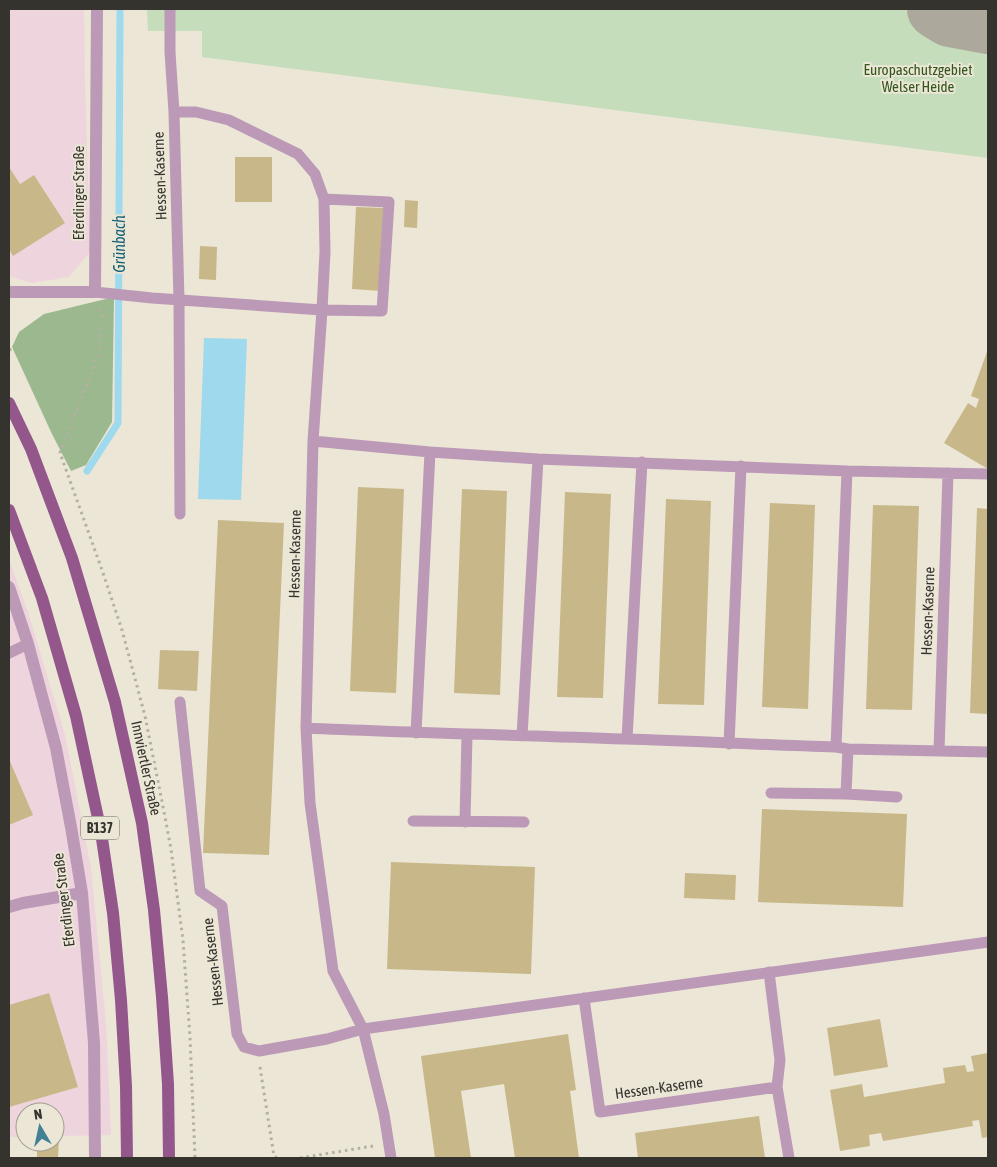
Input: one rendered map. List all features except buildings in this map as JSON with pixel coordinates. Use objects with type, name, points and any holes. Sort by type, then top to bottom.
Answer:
[{"type":"main road","name":"Innviertler Straße","points":[[9,403],[31,449],[72,558],[116,702],[142,823],[154,910],[161,988],[168,1084],[168,1158]]},
{"type":"main road","name":"B137","points":[[9,510],[42,598],[76,716],[101,832],[113,913],[121,1000],[126,1086],[127,1158]]},
{"type":"street","name":"Eferdinger Straße","points":[[95,292],[97,9]]},
{"type":"street","points":[[9,292],[95,292]]},
{"type":"street","name":"Eferdinger Straße","points":[[9,587],[28,644],[56,748],[82,893],[94,1043],[95,1158]]},
{"type":"street","points":[[9,907],[82,893]]},
{"type":"lane","name":"Hessen-Kaserne","points":[[170,9],[179,300],[180,514]]},
{"type":"lane","name":"Hessen-Kaserne","points":[[174,112],[196,112],[229,120],[298,154],[315,174],[324,199],[322,310],[313,441],[306,728],[310,803],[334,971],[363,1028],[384,1114],[391,1158]]},
{"type":"lane","points":[[95,292],[322,310],[382,311],[389,202],[324,199]]},
{"type":"lane","points":[[313,441],[430,452],[538,459],[846,471],[988,474]]},
{"type":"lane","points":[[416,733],[430,452]]},
{"type":"lane","points":[[522,736],[538,459]]},
{"type":"lane","points":[[627,739],[642,462]]},
{"type":"lane","points":[[729,744],[741,466]]},
{"type":"lane","points":[[836,747],[846,471]]},
{"type":"lane","name":"Hessen-Kaserne","points":[[939,750],[948,473]]},
{"type":"lane","points":[[9,653],[28,644]]},
{"type":"lane","name":"Hessen-Kaserne","points":[[180,702],[200,891],[222,906],[237,1034],[244,1047],[259,1051]]},
{"type":"lane","points":[[306,728],[836,747],[848,749],[988,752]]},
{"type":"lane","points":[[465,822],[467,735]]},
{"type":"lane","points":[[846,794],[848,749]]},
{"type":"lane","points":[[771,793],[897,797]]},
{"type":"lane","points":[[413,820],[524,822]]},
{"type":"lane","points":[[259,1051],[327,1039],[363,1028],[988,942]]},
{"type":"lane","points":[[769,972],[780,1060],[777,1087],[789,1158]]},
{"type":"lane","name":"Hessen-Kaserne","points":[[584,998],[600,1112],[777,1087]]},
{"type":"path","points":[[259,1051],[260,1069],[274,1156],[277,1158]]},
{"type":"path","points":[[300,1158],[389,1143]]},
{"type":"shaded area","points":[[9,9],[84,9],[90,252],[69,277],[32,283],[9,276]]},
{"type":"shaded area","points":[[9,559],[28,612],[65,735],[91,868],[106,1023],[111,1135],[65,1136],[65,1102],[15,1102],[15,1137],[9,1137]]},
{"type":"green space","name":"Europaschutzgebiet Welser Heide","points":[[147,9],[988,9],[988,158],[202,57],[202,31],[148,31]]},
{"type":"green space","points":[[114,297],[112,422],[86,465],[71,471],[12,347],[19,332],[44,314]]},
{"type":"water","points":[[204,338],[247,339],[241,500],[198,499]]},
{"type":"waterway","name":"Grünbach","points":[[87,471],[118,423],[120,9]]},
{"type":"taxiway","points":[[937,9],[950,17],[988,24]]}]
